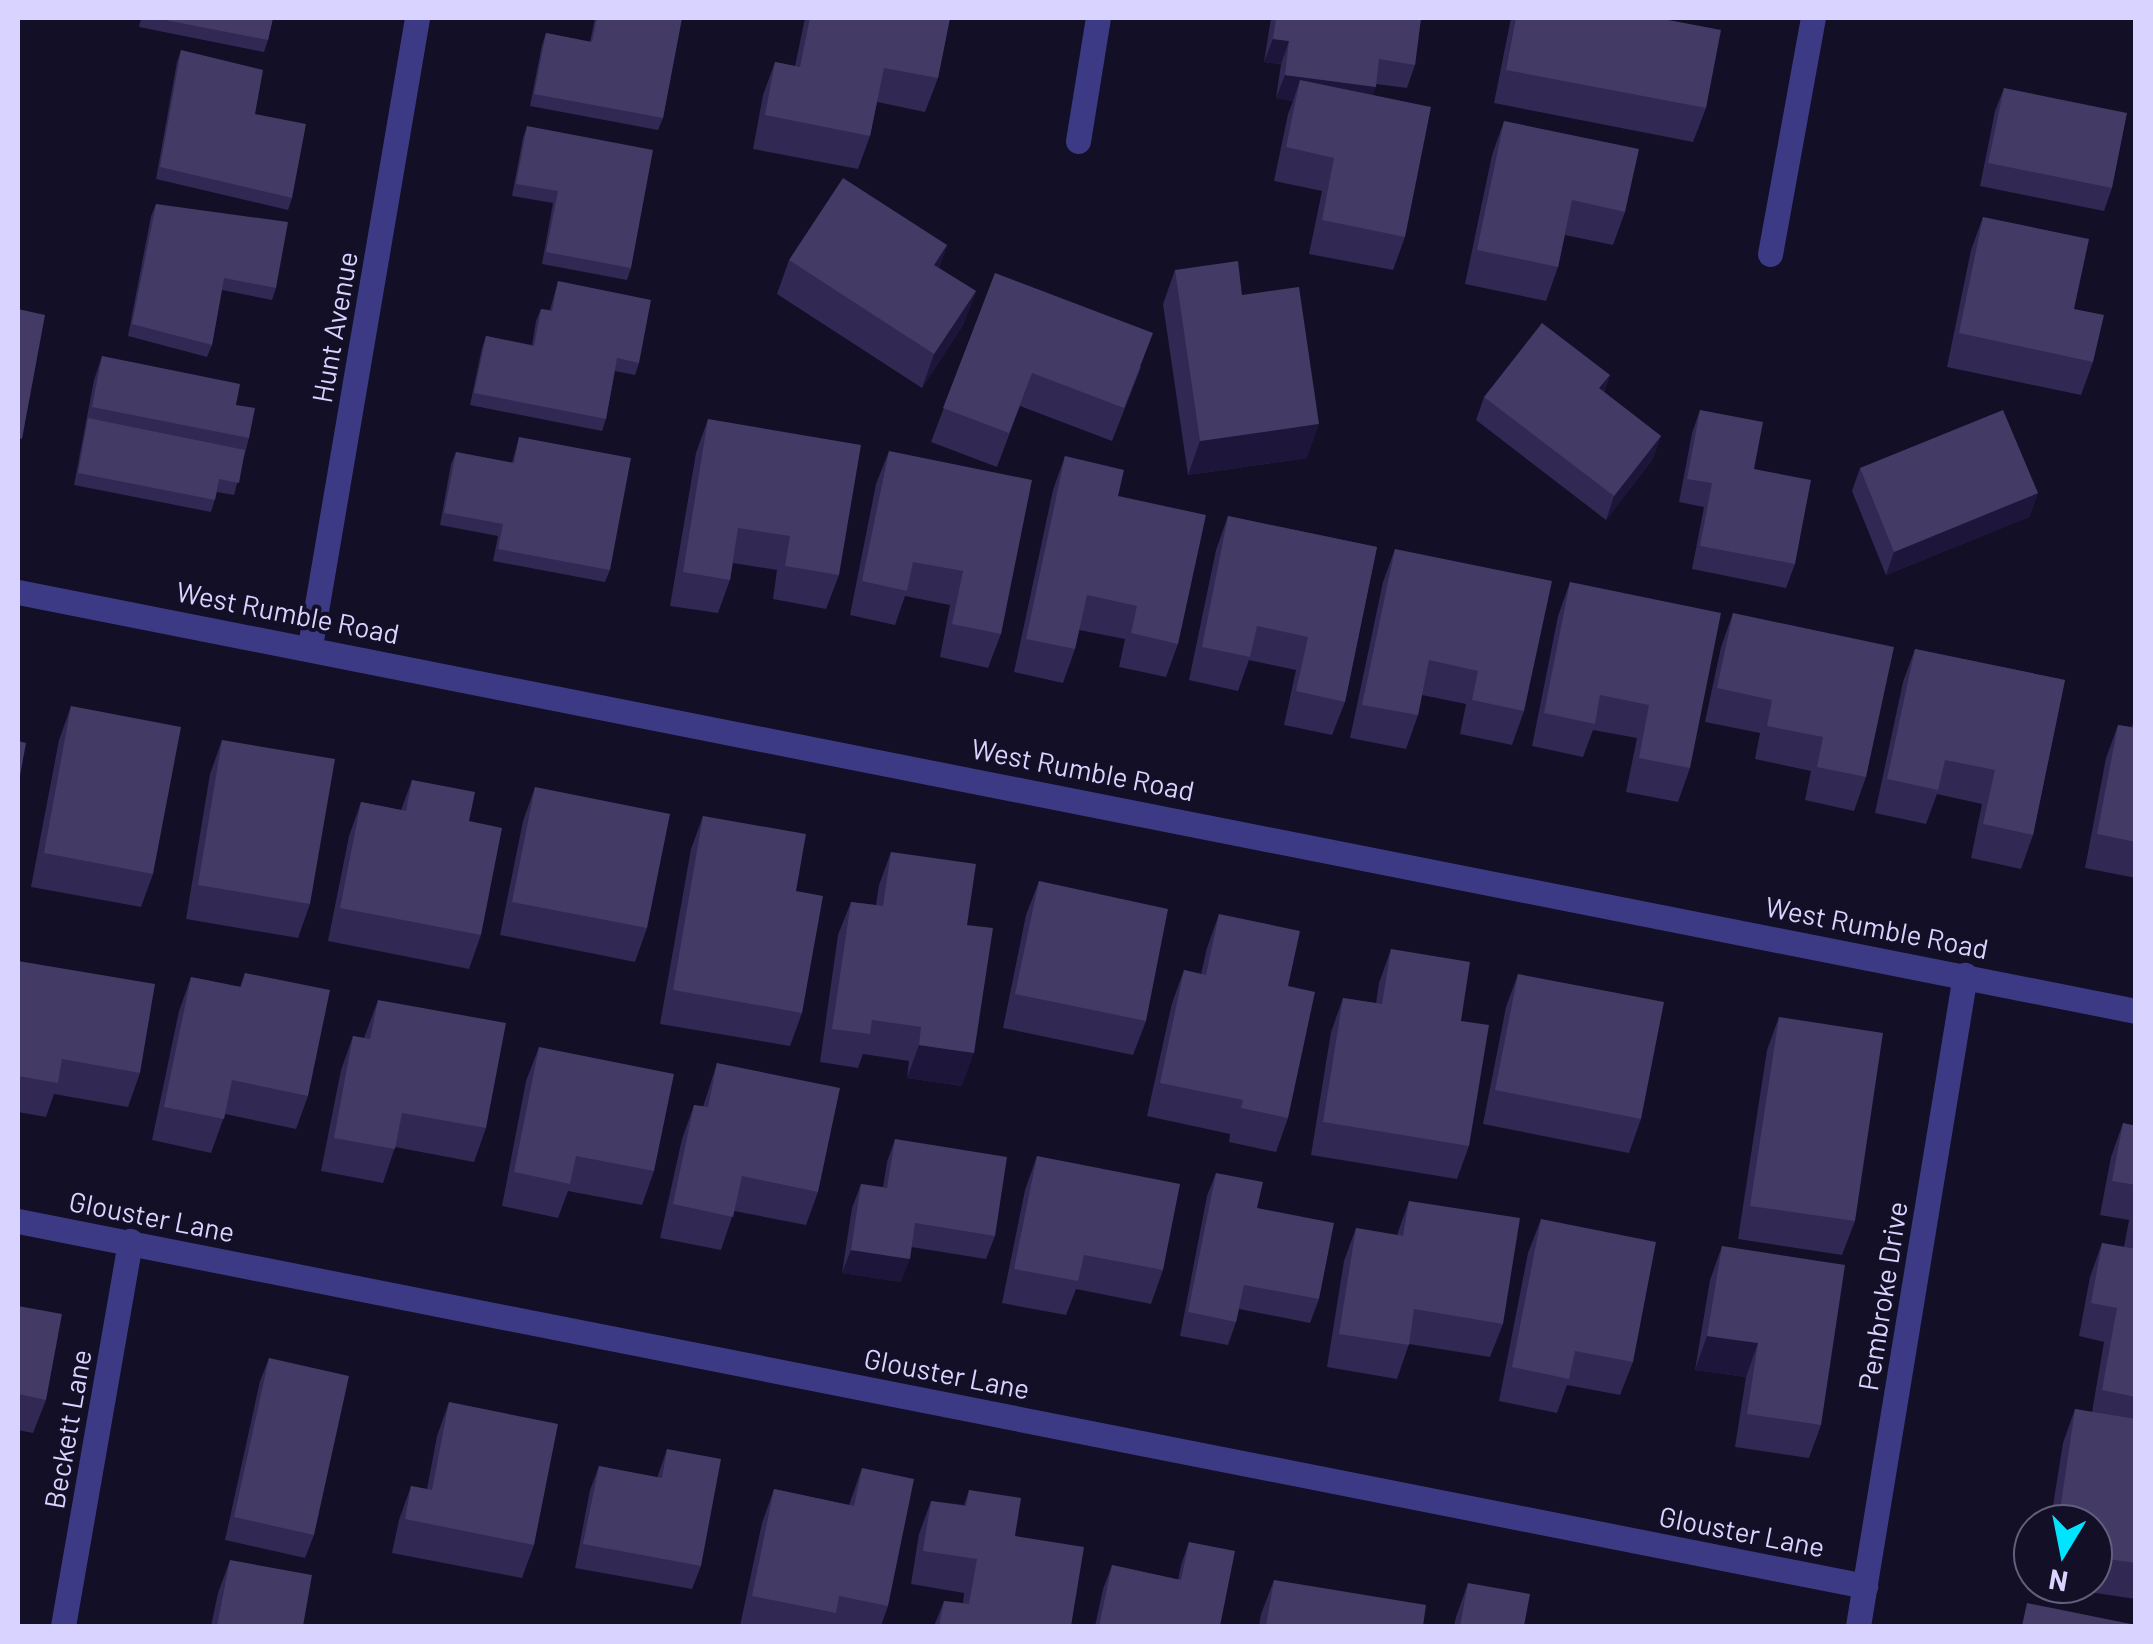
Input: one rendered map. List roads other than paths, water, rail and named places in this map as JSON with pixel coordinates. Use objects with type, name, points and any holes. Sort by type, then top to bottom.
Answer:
[{"type":"street","name":"Hunt Avenue","points":[[310,646],[416,18]]},
{"type":"street","points":[[1078,140],[1098,18]]},
{"type":"street","points":[[1770,254],[1813,18]]},
{"type":"street","name":"West Rumble Road","points":[[18,592],[310,646],[2136,1012]]},
{"type":"street","name":"Pembroke Drive","points":[[1858,1626],[1965,975]]},
{"type":"street","name":"Glouster Lane","points":[[18,1220],[1865,1586]]},
{"type":"street","name":"Beckett Lane","points":[[64,1626],[130,1241]]}]
